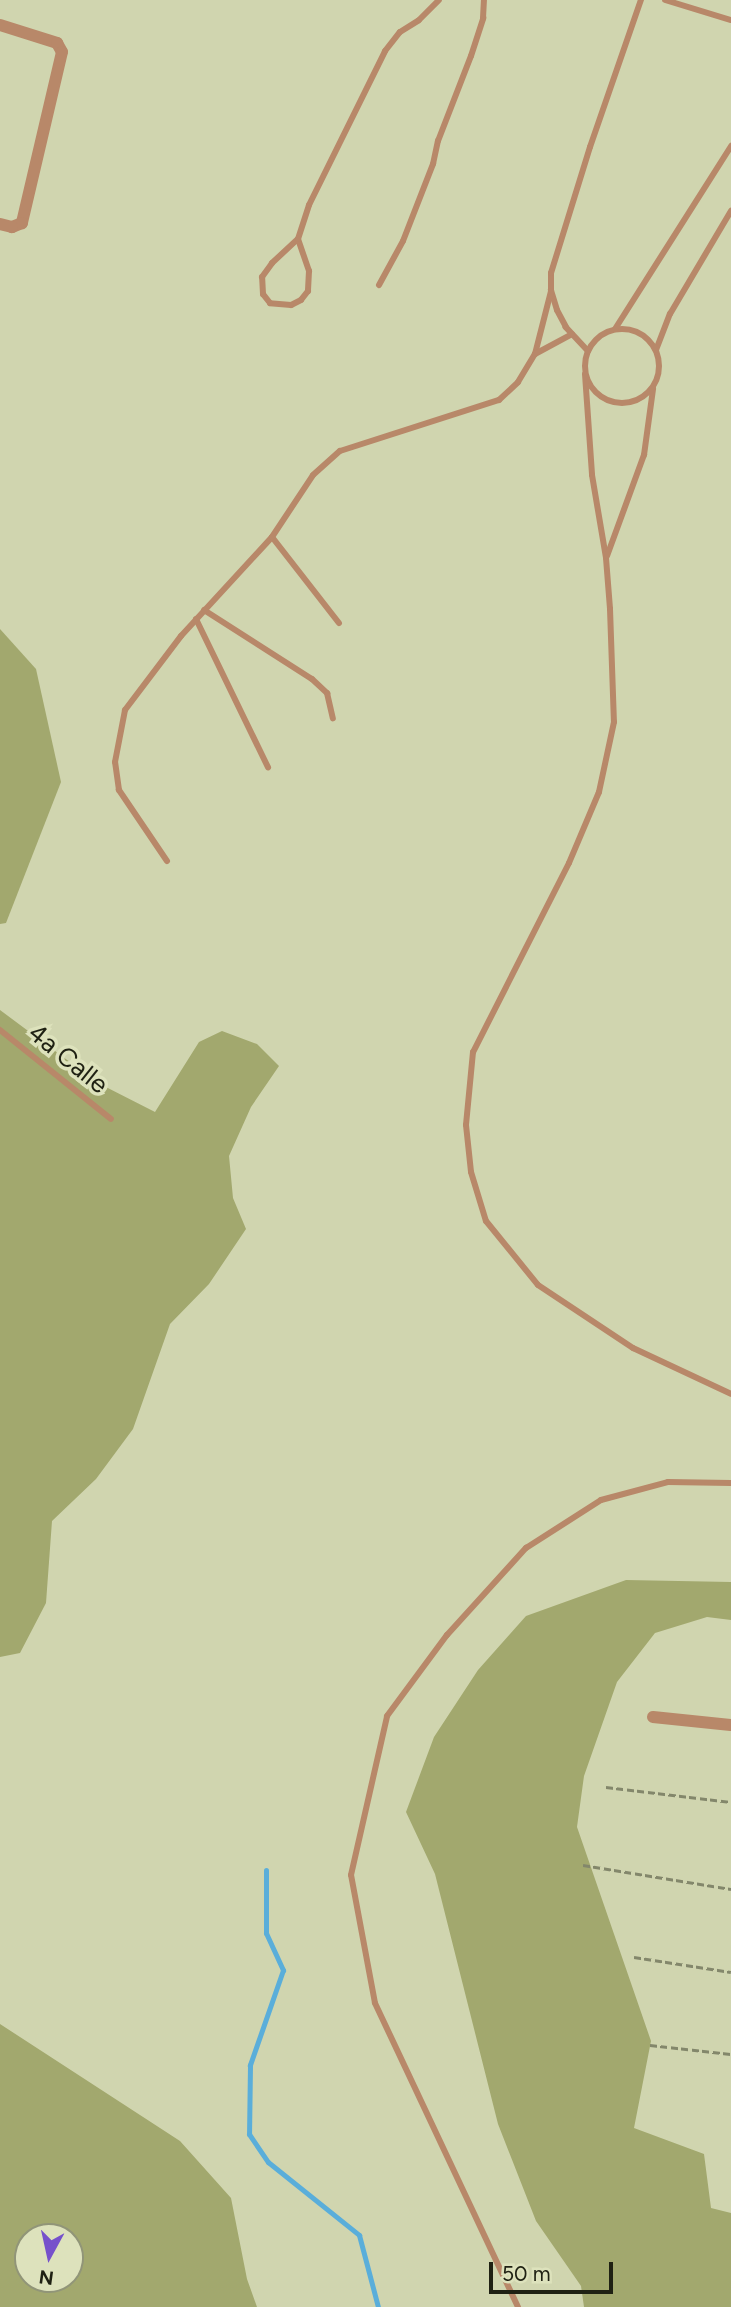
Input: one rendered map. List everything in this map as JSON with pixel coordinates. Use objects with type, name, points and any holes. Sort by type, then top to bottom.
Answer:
[{"type":"street","points":[[0,25],[57,43],[62,52],[22,223],[6,226]]},
{"type":"street","points":[[653,1717],[731,1725]]},
{"type":"lane","points":[[298,239],[309,271],[308,291],[301,300],[291,305],[270,303],[263,294],[262,277],[272,262],[298,239],[309,205],[385,51],[400,32],[419,20],[439,0]]},
{"type":"lane","points":[[379,285],[403,241],[433,164],[438,141],[483,18],[484,0]]},
{"type":"lane","points":[[167,862],[120,790],[115,762],[125,710],[196,619],[272,537],[313,475],[340,452],[499,400],[518,382],[535,354],[551,290],[551,272],[590,147],[641,0]]},
{"type":"lane","points":[[665,0],[731,20]]},
{"type":"lane","points":[[615,330],[731,146]]},
{"type":"lane","points":[[656,350],[670,314],[731,211]]},
{"type":"lane","points":[[551,290],[557,310],[572,334],[588,351]]},
{"type":"lane","points":[[606,558],[644,455],[653,387],[660,363],[656,350],[638,332],[615,330],[604,333],[588,351],[585,374],[593,485],[606,558],[614,722],[599,792],[569,863],[473,1052],[466,1125],[471,1172],[486,1221],[538,1285],[633,1348],[731,1394]]},
{"type":"lane","points":[[535,354],[572,334]]},
{"type":"lane","points":[[585,374],[597,394],[620,404],[633,402],[653,387]]},
{"type":"lane","points":[[272,537],[339,624]]},
{"type":"lane","points":[[204,610],[312,679],[327,693],[333,718]]},
{"type":"lane","points":[[196,619],[268,766]]},
{"type":"lane","name":"4a Calle","points":[[0,1030],[111,1119]]},
{"type":"lane","points":[[518,2307],[375,2003],[351,1875],[387,1716],[447,1635],[526,1548],[601,1500],[668,1482],[731,1483]]},
{"type":"path","points":[[606,1787],[731,1802]]},
{"type":"path","points":[[583,1865],[731,1889]]},
{"type":"path","points":[[634,1957],[731,1972]]},
{"type":"path","points":[[650,2045],[731,2054]]},
{"type":"green space","points":[[0,629],[36,669],[61,782],[6,923],[0,924]]},
{"type":"green space","points":[[0,1010],[98,1083],[155,1112],[199,1042],[222,1031],[257,1044],[279,1066],[251,1107],[229,1156],[233,1198],[246,1229],[209,1284],[170,1324],[133,1429],[96,1479],[52,1521],[46,1603],[20,1653],[0,1657]]},
{"type":"green space","points":[[626,1580],[731,1582],[731,1620],[707,1617],[655,1633],[617,1682],[584,1776],[577,1827],[651,2041],[634,2128],[704,2154],[711,2208],[731,2213],[731,2307],[584,2307],[581,2286],[536,2221],[498,2124],[435,1874],[406,1812],[434,1737],[478,1670],[526,1616]]},
{"type":"green space","points":[[0,2024],[180,2141],[231,2198],[247,2279],[257,2307],[0,2307]]},
{"type":"waterway","points":[[266,1870],[266,1933],[283,1970],[250,2065],[249,2134],[268,2162],[359,2235],[378,2307]]}]
